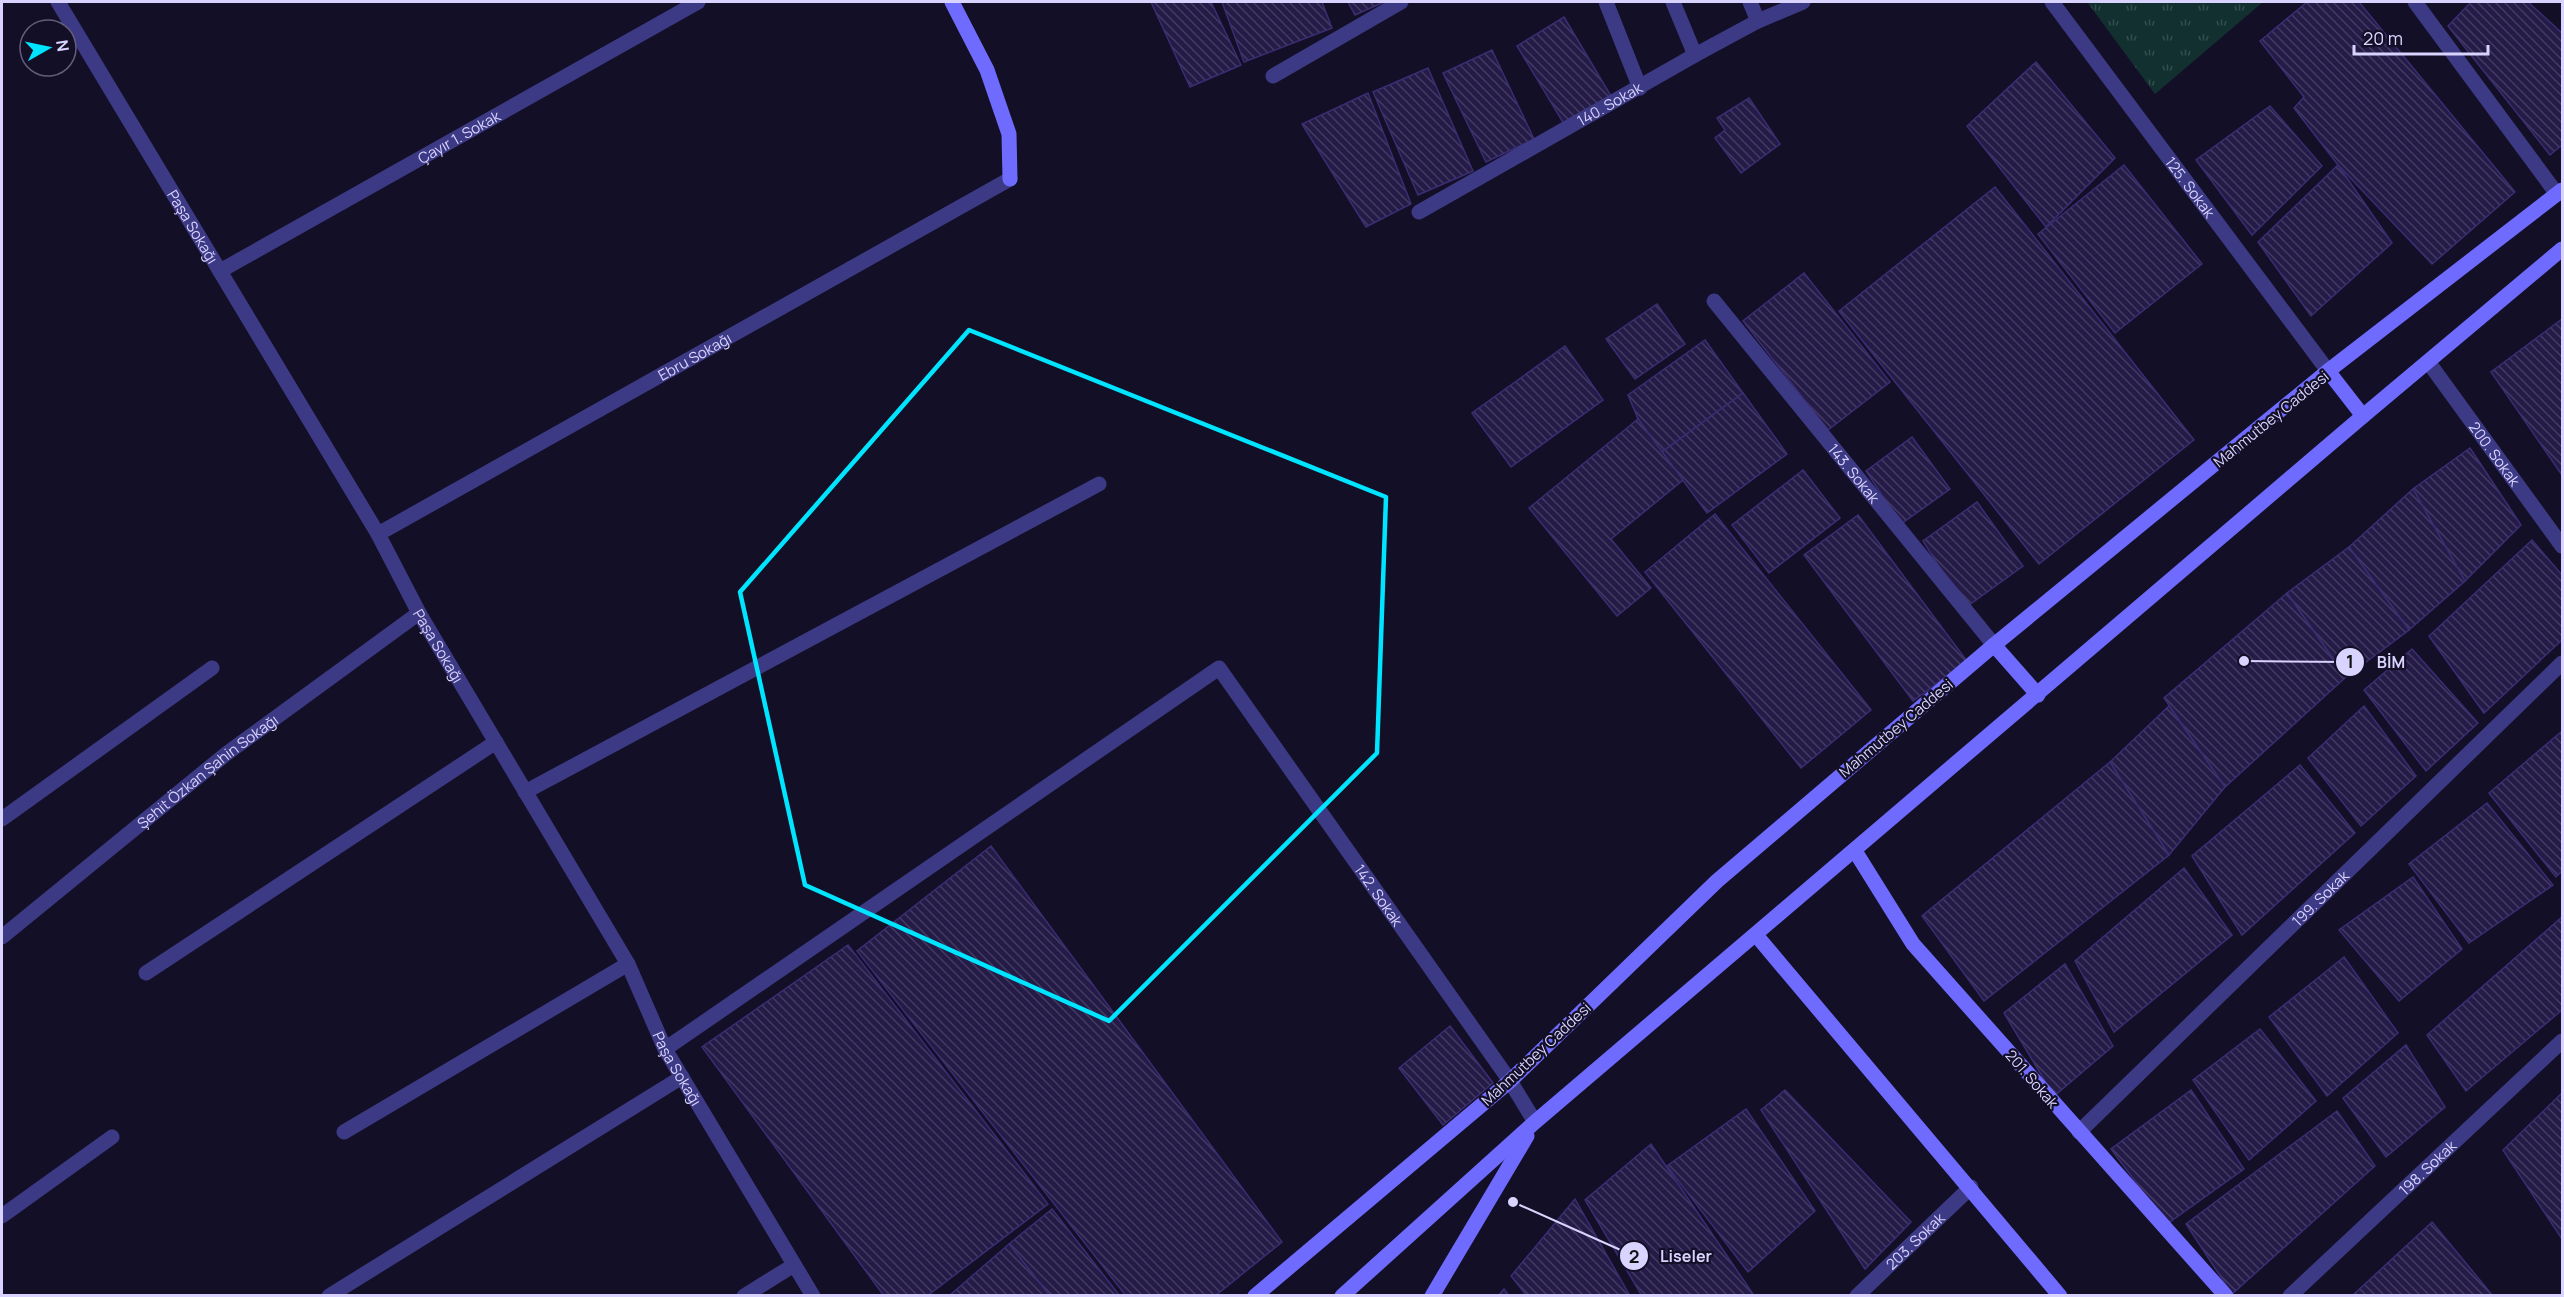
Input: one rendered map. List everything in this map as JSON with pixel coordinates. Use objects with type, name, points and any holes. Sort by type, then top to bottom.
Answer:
[{"type":"main road","points":[[952,2],[987,70],[1009,134],[1010,179]]},
{"type":"main road","name":"Mahmutbey Caddesi","points":[[1255,1296],[1510,1081],[1717,881],[1994,645],[2328,371],[2560,192]]},
{"type":"main road","points":[[1342,1296],[1535,1122],[2562,249]]},
{"type":"main road","points":[[2328,371],[2363,416]]},
{"type":"main road","points":[[1994,645],[2038,695]]},
{"type":"main road","name":"201. Sokak","points":[[1856,850],[1913,944],[2226,1296]]},
{"type":"main road","points":[[1756,935],[1971,1187],[2060,1296]]},
{"type":"main road","points":[[1432,1296],[1535,1122]]},
{"type":"street","name":"Paşa Sokağı","points":[[58,2],[378,534],[419,613],[628,964],[664,1049],[813,1296]]},
{"type":"street","name":"Çayır 1. Sokak","points":[[220,272],[698,2]]},
{"type":"street","points":[[1273,76],[1401,2]]},
{"type":"street","points":[[1606,2],[1640,88]]},
{"type":"street","points":[[1673,2],[1695,55]]},
{"type":"street","points":[[1750,2],[1758,21]]},
{"type":"street","name":"140. Sokak","points":[[1419,212],[1695,55],[1758,21],[1803,2]]},
{"type":"street","name":"125. Sokak","points":[[2052,2],[2328,371]]},
{"type":"street","points":[[2415,2],[2560,192]]},
{"type":"street","name":"Ebru Sokağı","points":[[378,534],[1010,179]]},
{"type":"street","name":"143. Sokak","points":[[1714,301],[1994,645]]},
{"type":"street","name":"200. Sokak","points":[[2429,363],[2562,546]]},
{"type":"street","points":[[525,792],[1099,484]]},
{"type":"street","name":"Şehit Özkan Şahin Sokağı","points":[[2,937],[226,754],[419,613]]},
{"type":"street","name":"199. Sokak","points":[[2079,1132],[2562,663]]},
{"type":"street","points":[[2,819],[212,668]]},
{"type":"street","name":"142. Sokak","points":[[664,1049],[1219,668],[1510,1081],[1535,1122]]},
{"type":"street","points":[[146,973],[496,742]]},
{"type":"street","points":[[344,1132],[628,964]]},
{"type":"street","name":"198. Sokak","points":[[2290,1296],[2562,1041]]},
{"type":"street","points":[[329,1296],[682,1077]]},
{"type":"street","points":[[2,1216],[112,1137]]},
{"type":"street","name":"203. Sokak","points":[[1857,1296],[1971,1187]]},
{"type":"street","points":[[744,1296],[794,1265]]},
{"type":"highlighted area","points":[[969,330],[1386,497],[1377,753],[1109,1021],[805,885],[740,592]]},
{"type":"green space","points":[[2087,2],[2263,2],[2155,94]]},
{"type":"building","points":[[1151,2],[1211,2],[1241,65],[1190,87]]},
{"type":"building","points":[[1222,2],[1322,2],[1332,28],[1244,62]]},
{"type":"building","points":[[1348,2],[1384,2],[1355,15]]},
{"type":"building","points":[[2307,2],[2359,2],[2515,192],[2432,264],[2338,165],[2294,108],[2304,97],[2260,41]]},
{"type":"building","points":[[2471,2],[2528,2],[2562,33],[2562,145],[2550,155],[2448,26]]},
{"type":"building","points":[[1564,17],[1611,96],[1564,124],[1517,46]]},
{"type":"building","points":[[1492,50],[1534,139],[1486,162],[1443,73]]},
{"type":"building","points":[[2036,62],[2115,158],[2046,227],[1967,126]]},
{"type":"building","points":[[1428,68],[1473,171],[1418,195],[1373,92]]},
{"type":"building","points":[[1368,93],[1411,204],[1366,227],[1302,124]]},
{"type":"building","points":[[1749,98],[1780,144],[1741,173],[1715,138],[1725,130],[1717,118]]},
{"type":"building","points":[[2270,106],[2322,166],[2252,235],[2196,160]]},
{"type":"building","points":[[2124,165],[2202,264],[2115,333],[2038,234]]},
{"type":"building","points":[[2338,165],[2392,243],[2311,316],[2258,242]]},
{"type":"building","points":[[1995,187],[2194,440],[2039,564],[1839,311]]},
{"type":"building","points":[[1804,273],[1890,382],[1828,430],[1743,321]]},
{"type":"building","points":[[1657,304],[1685,344],[1635,379],[1606,339]]},
{"type":"building","points":[[2562,319],[2562,475],[2491,372]]},
{"type":"building","points":[[1705,340],[1743,393],[1662,452],[1638,419],[1628,395]]},
{"type":"building","points":[[1565,346],[1603,400],[1511,467],[1472,413]]},
{"type":"building","points":[[1743,393],[1787,454],[1707,513],[1662,452]]},
{"type":"building","points":[[1638,419],[1683,480],[1611,539],[1651,588],[1617,616],[1529,508]]},
{"type":"building","points":[[1912,437],[1950,489],[1901,524],[1866,471]]},
{"type":"building","points":[[2470,448],[2521,525],[2465,581],[2413,489]]},
{"type":"building","points":[[1803,470],[1840,518],[1769,573],[1732,525]]},
{"type":"building","points":[[2413,489],[2465,581],[2409,630],[2349,547]]},
{"type":"building","points":[[1977,502],[2023,566],[1965,608],[1923,541]]},
{"type":"building","points":[[1715,514],[1871,710],[1801,768],[1645,572]]},
{"type":"building","points":[[1858,515],[1967,661],[1913,701],[1804,555]]},
{"type":"building","points":[[2532,540],[2562,575],[2562,640],[2484,713],[2429,636]]},
{"type":"building","points":[[2349,547],[2409,630],[2346,677],[2287,593]]},
{"type":"building","points":[[2287,593],[2346,677],[2225,787],[2164,698]]},
{"type":"building","points":[[2412,649],[2478,723],[2426,771],[2364,690]]},
{"type":"building","points":[[2169,706],[2225,787],[2169,855],[2110,762]]},
{"type":"building","points":[[2364,706],[2416,776],[2361,826],[2308,758]]},
{"type":"building","points":[[2562,731],[2562,871],[2556,877],[2489,793]]},
{"type":"building","points":[[2110,762],[2169,855],[1984,1001],[1922,916]]},
{"type":"building","points":[[2300,765],[2355,833],[2242,935],[2192,856]]},
{"type":"building","points":[[2487,803],[2553,885],[2469,943],[2409,864]]},
{"type":"building","points":[[991,846],[1282,1242],[1215,1296],[1126,1296],[857,951]]},
{"type":"building","points":[[2184,868],[2232,935],[2114,1032],[2075,961]]},
{"type":"building","points":[[2413,877],[2462,949],[2399,1001],[2339,930]]},
{"type":"building","points":[[2562,917],[2562,1010],[2466,1091],[2427,1035]]},
{"type":"building","points":[[848,945],[1048,1204],[927,1296],[884,1296],[702,1047]]},
{"type":"building","points":[[2344,957],[2398,1033],[2327,1096],[2269,1017]]},
{"type":"building","points":[[2065,964],[2113,1046],[2054,1096],[2004,1013]]},
{"type":"building","points":[[1450,1026],[1493,1083],[1443,1125],[1399,1068]]},
{"type":"building","points":[[2260,1029],[2316,1101],[2249,1160],[2193,1080]]},
{"type":"building","points":[[2406,1045],[2445,1107],[2386,1157],[2343,1098]]},
{"type":"building","points":[[1785,1090],[1911,1222],[1865,1269],[1761,1110]]},
{"type":"building","points":[[2191,1090],[2244,1169],[2167,1224],[2111,1149]]},
{"type":"building","points":[[2562,1093],[2562,1239],[2503,1150]]},
{"type":"building","points":[[1746,1109],[1815,1211],[1748,1272],[1667,1166]]},
{"type":"building","points":[[2337,1111],[2375,1166],[2232,1294],[2186,1224]]},
{"type":"building","points":[[1651,1144],[1753,1294],[1752,1296],[1642,1296],[1585,1200]]},
{"type":"building","points":[[1575,1199],[1630,1296],[1527,1296],[1511,1276]]},
{"type":"building","points":[[1052,1209],[1120,1296],[1050,1296],[1009,1244]]},
{"type":"building","points":[[2432,1222],[2493,1296],[2352,1296]]},
{"type":"building","points":[[1009,1244],[1050,1296],[949,1296]]},
{"type":"building","points":[[1504,1289],[1509,1296],[1498,1296]]},
{"type":"place","name":"BİM","points":[[2244,661]]},
{"type":"place","name":"Liseler","points":[[1513,1202]]}]
